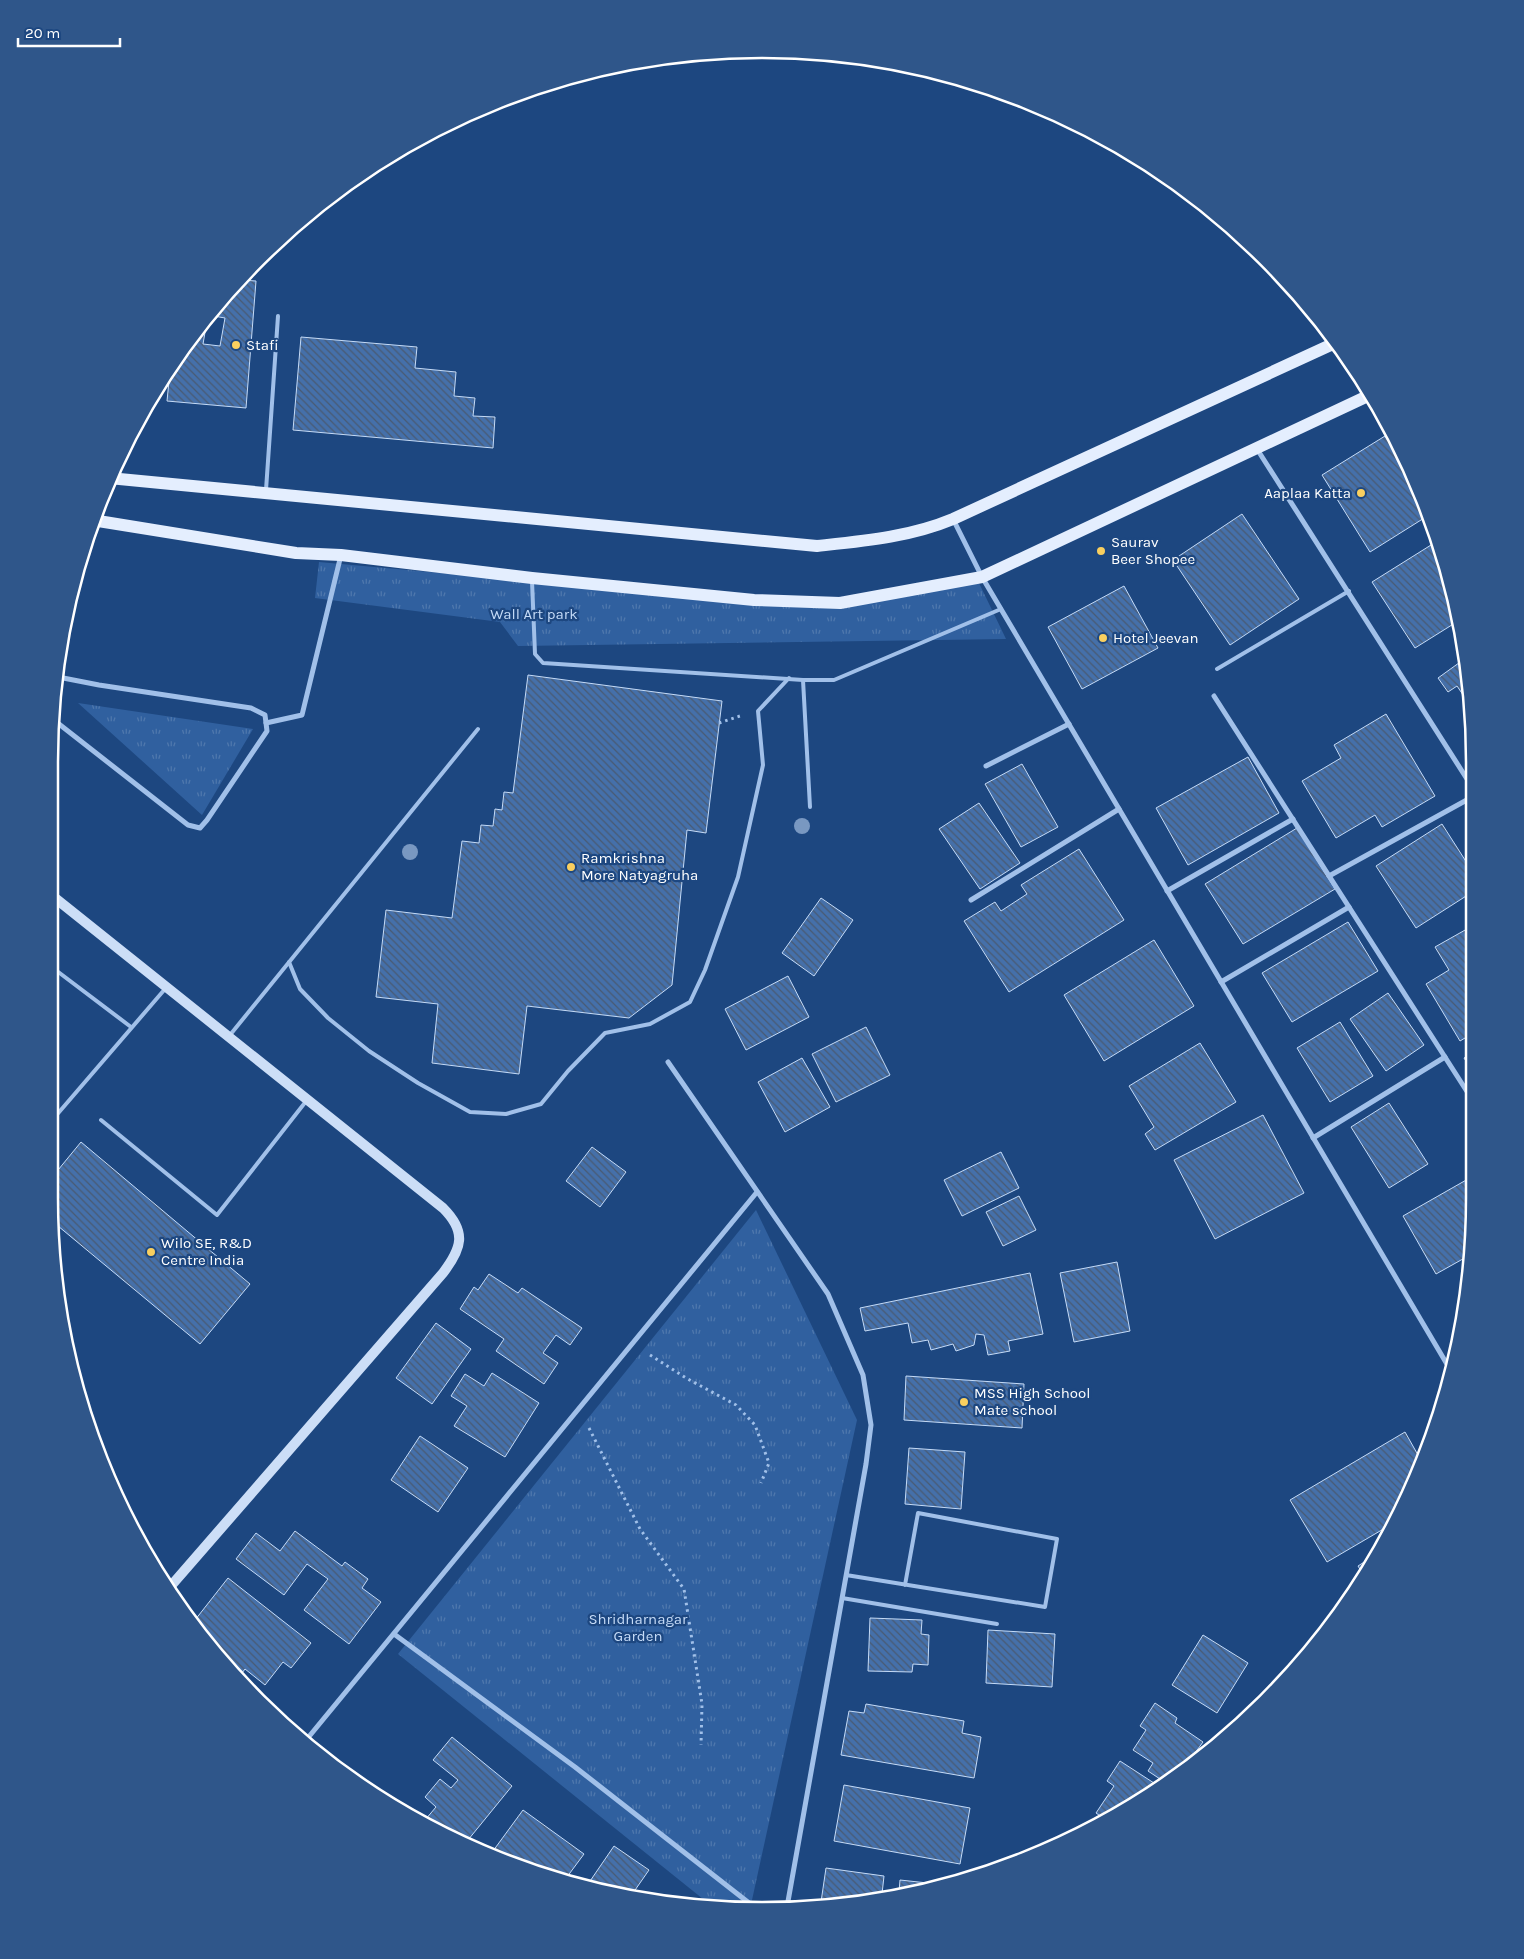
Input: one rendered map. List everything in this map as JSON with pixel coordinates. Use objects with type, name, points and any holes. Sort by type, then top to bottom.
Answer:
[{"type":"main road","points":[[117,479],[817,546],[882,539],[932,528],[954,519],[1330,345]]},
{"type":"main road","points":[[100,521],[296,553],[341,555],[532,578],[754,600],[840,603],[982,576],[1364,398]]},
{"type":"street","points":[[1257,448],[1466,777]]},
{"type":"street","points":[[954,519],[982,576],[1001,609],[1446,1363]]},
{"type":"street","points":[[266,723],[302,715],[341,555]]},
{"type":"street","points":[[59,724],[188,825],[200,828],[267,731],[265,715],[251,708],[63,678]]},
{"type":"street","points":[[1214,696],[1466,1090]]},
{"type":"street","points":[[986,766],[1069,724]]},
{"type":"street","points":[[1329,876],[1466,800]]},
{"type":"street","points":[[971,900],[1119,809]]},
{"type":"street","points":[[1168,891],[1293,819]]},
{"type":"street","points":[[58,900],[452,1216],[458,1226],[460,1236],[459,1247],[453,1260],[443,1273],[173,1583]]},
{"type":"street","points":[[1221,982],[1350,907]]},
{"type":"street","points":[[1313,1138],[1445,1057]]},
{"type":"street","points":[[668,1062],[828,1294],[863,1375],[871,1425],[866,1464],[788,1901]]},
{"type":"street","points":[[308,1736],[757,1192]]},
{"type":"street","points":[[394,1634],[575,1767],[747,1901]]},
{"type":"lane","points":[[265,493],[278,316]]},
{"type":"lane","points":[[532,578],[535,654],[543,663],[803,680],[834,680],[1001,609]]},
{"type":"lane","points":[[1217,669],[1349,591]]},
{"type":"lane","points":[[289,962],[300,989],[328,1018],[369,1051],[418,1083],[470,1112],[506,1114],[541,1104],[568,1071],[605,1033],[650,1024],[690,1002],[705,970],[738,877],[763,765],[758,711],[789,678]]},
{"type":"lane","points":[[803,680],[810,807]]},
{"type":"lane","points":[[228,1037],[478,729]]},
{"type":"lane","points":[[58,971],[132,1027]]},
{"type":"lane","points":[[58,1113],[167,987]]},
{"type":"lane","points":[[101,1120],[217,1215],[308,1100]]},
{"type":"lane","points":[[846,1575],[906,1586],[1045,1607],[1057,1540],[918,1513],[906,1586]]},
{"type":"lane","points":[[842,1598],[997,1624]]},
{"type":"path","points":[[632,1343],[686,1378],[736,1405],[755,1425],[768,1463],[762,1483]]},
{"type":"path","points":[[580,1408],[640,1529],[684,1589],[702,1704],[701,1745]]},
{"type":"green space","name":"Wall Art park","points":[[319,562],[839,609],[977,579],[1006,639],[518,646],[500,622],[315,598]]},
{"type":"green space","points":[[78,703],[253,729],[202,815]]},
{"type":"green space","name":"Shridharnagar Garden","points":[[756,1210],[857,1420],[752,1902],[702,1899],[398,1654]]},
{"type":"building","name":"Stafi","points":[[248,280],[256,281],[246,408],[167,401],[169,383],[203,333],[205,330],[203,344],[220,346],[225,318],[216,316]]},
{"type":"building","points":[[301,337],[417,347],[415,368],[456,372],[454,396],[475,398],[473,416],[495,417],[493,448],[293,430]]},
{"type":"building","points":[[1385,436],[1394,450],[1423,519],[1370,552],[1322,475]]},
{"type":"building","points":[[1242,514],[1299,599],[1230,645],[1173,560]]},
{"type":"building","points":[[1432,545],[1453,624],[1415,648],[1372,582]]},
{"type":"building","name":"Hotel Jeevan","points":[[1124,586],[1158,648],[1082,689],[1048,627]]},
{"type":"building","points":[[1459,663],[1463,694],[1457,686],[1448,692],[1438,678]]},
{"type":"building","name":"Ramkrishna More Natyagruha","points":[[528,675],[722,701],[706,833],[687,830],[672,985],[629,1018],[527,1006],[519,1074],[432,1063],[438,1004],[376,997],[386,910],[452,918],[462,841],[479,843],[481,825],[493,826],[495,809],[502,810],[504,792],[513,793]]},
{"type":"building","points":[[1386,714],[1435,796],[1382,827],[1375,815],[1336,838],[1302,781],[1341,758],[1334,745]]},
{"type":"building","points":[[1248,757],[1279,813],[1188,865],[1156,808]]},
{"type":"building","points":[[1022,764],[1058,827],[1021,847],[985,784]]},
{"type":"building","points":[[979,803],[1020,863],[980,889],[939,829]]},
{"type":"building","points":[[1442,824],[1466,862],[1466,896],[1416,928],[1376,866]]},
{"type":"building","points":[[1297,828],[1335,889],[1243,944],[1205,884]]},
{"type":"building","points":[[1079,849],[1124,920],[1009,992],[964,921],[995,902],[1001,911],[1027,894],[1021,885]]},
{"type":"building","points":[[821,898],[853,920],[814,976],[782,953]]},
{"type":"building","points":[[1348,922],[1378,971],[1292,1022],[1262,973]]},
{"type":"building","points":[[1466,930],[1466,1037],[1460,1041],[1426,984],[1449,970],[1435,947]]},
{"type":"building","points":[[1154,940],[1194,1006],[1104,1061],[1064,995]]},
{"type":"building","points":[[788,976],[809,1017],[746,1050],[725,1009]]},
{"type":"building","points":[[1388,993],[1424,1045],[1386,1071],[1350,1019]]},
{"type":"building","points":[[1340,1022],[1373,1076],[1330,1102],[1297,1048]]},
{"type":"building","points":[[866,1027],[890,1075],[836,1102],[812,1054]]},
{"type":"building","points":[[1200,1043],[1236,1102],[1155,1150],[1145,1134],[1154,1127],[1129,1086]]},
{"type":"building","points":[[802,1058],[830,1107],[785,1132],[758,1082]]},
{"type":"building","points":[[1389,1103],[1428,1164],[1389,1188],[1351,1127]]},
{"type":"building","points":[[1263,1115],[1304,1193],[1215,1239],[1174,1160]]},
{"type":"building","name":"Wilo SE, R&D Centre India","points":[[81,1142],[250,1284],[200,1344],[59,1227],[58,1170]]},
{"type":"building","points":[[592,1147],[626,1172],[600,1207],[566,1181]]},
{"type":"building","points":[[1001,1152],[1019,1188],[962,1216],[944,1180]]},
{"type":"building","points":[[1466,1180],[1463,1259],[1436,1274],[1403,1216]]},
{"type":"building","points":[[1019,1196],[1036,1230],[1003,1246],[986,1212]]},
{"type":"building","points":[[1117,1262],[1130,1331],[1074,1342],[1060,1273]]},
{"type":"building","points":[[1030,1273],[1043,1334],[1008,1341],[1010,1351],[988,1355],[984,1335],[976,1334],[974,1345],[956,1351],[953,1344],[931,1350],[928,1340],[912,1343],[908,1323],[865,1331],[860,1308]]},
{"type":"building","points":[[489,1274],[518,1293],[522,1288],[582,1328],[570,1345],[556,1335],[543,1353],[558,1363],[544,1384],[496,1351],[504,1339],[460,1309],[474,1287],[478,1290]]},
{"type":"building","points":[[436,1323],[471,1349],[432,1404],[396,1378]]},
{"type":"building","points":[[492,1373],[539,1403],[505,1457],[454,1426],[467,1406],[451,1396],[465,1374],[484,1386]]},
{"type":"building","name":"MSS High School Mate school","points":[[906,1376],[1024,1384],[1022,1428],[904,1420]]},
{"type":"building","points":[[1405,1432],[1418,1454],[1394,1509],[1383,1529],[1327,1562],[1290,1500]]},
{"type":"building","points":[[420,1436],[468,1468],[438,1512],[391,1480]]},
{"type":"building","points":[[909,1448],[965,1452],[961,1509],[905,1504]]},
{"type":"building","points":[[295,1531],[342,1566],[345,1562],[368,1579],[362,1588],[381,1602],[349,1644],[304,1610],[328,1579],[307,1564],[284,1595],[236,1559],[256,1533],[280,1551]]},
{"type":"building","points":[[228,1578],[311,1643],[291,1668],[283,1662],[265,1685],[245,1669],[242,1673],[197,1618]]},
{"type":"building","points":[[870,1618],[922,1620],[921,1634],[929,1635],[928,1665],[913,1664],[912,1672],[868,1671]]},
{"type":"building","points":[[988,1630],[1055,1634],[1052,1687],[986,1683]]},
{"type":"building","points":[[1203,1635],[1248,1663],[1217,1713],[1172,1685]]},
{"type":"building","points":[[1155,1703],[1177,1718],[1175,1723],[1203,1742],[1196,1752],[1159,1779],[1148,1771],[1153,1763],[1133,1750],[1146,1730],[1140,1726]]},
{"type":"building","points":[[866,1704],[964,1721],[962,1733],[981,1737],[974,1778],[841,1755],[849,1711],[864,1713]]},
{"type":"building","points":[[452,1737],[512,1786],[470,1838],[428,1817],[436,1807],[425,1797],[440,1779],[451,1788],[458,1780],[433,1760]]},
{"type":"building","points":[[1120,1761],[1153,1783],[1099,1815],[1096,1813],[1114,1786],[1107,1781]]},
{"type":"building","points":[[844,1785],[970,1808],[960,1864],[834,1841]]},
{"type":"building","points":[[523,1810],[584,1854],[569,1874],[495,1849]]},
{"type":"building","points":[[614,1846],[649,1870],[635,1890],[591,1880]]},
{"type":"building","points":[[826,1868],[884,1876],[882,1891],[822,1899]]},
{"type":"building","points":[[900,1880],[922,1882],[899,1888]]},
{"type":"place","name":"Stafi","points":[[236,345]]},
{"type":"place","name":"Aaplaa Katta","points":[[1361,493]]},
{"type":"place","name":"Saurav Beer Shopee","points":[[1101,551]]},
{"type":"place","name":"Hotel Jeevan","points":[[1103,638]]},
{"type":"place","name":"Ramkrishna More Natyagruha","points":[[571,867]]},
{"type":"place","name":"Wilo SE, R&D Centre India","points":[[151,1252]]},
{"type":"place","name":"MSS High School Mate school","points":[[964,1402]]}]
